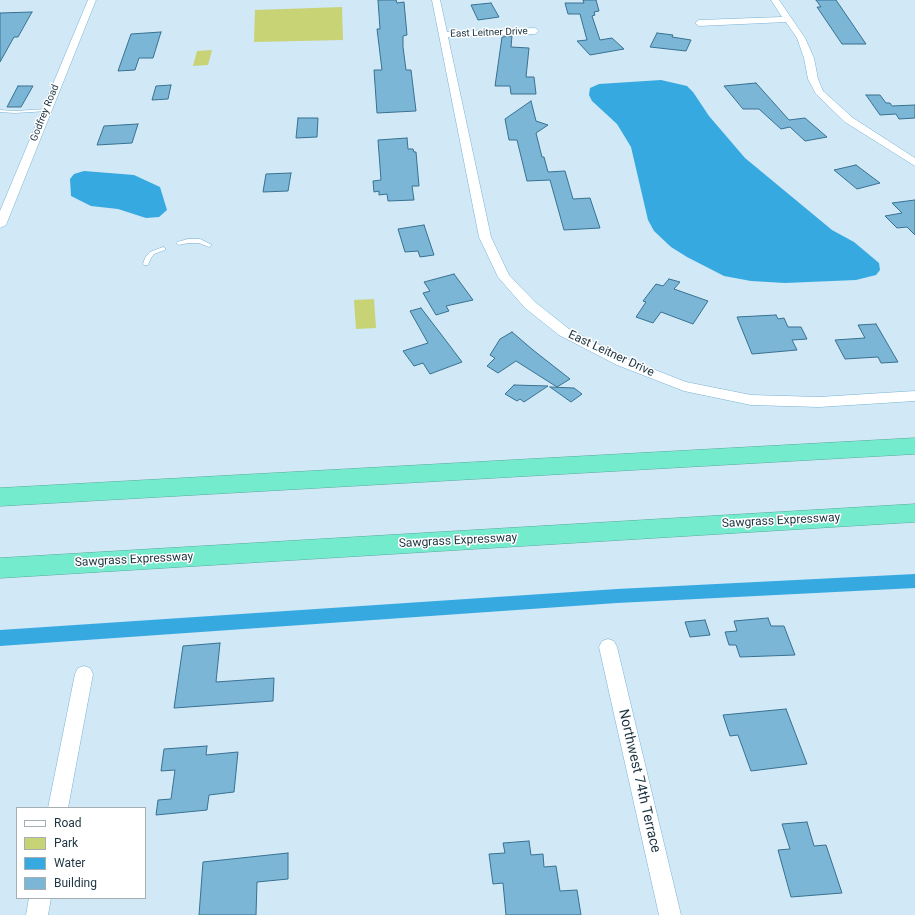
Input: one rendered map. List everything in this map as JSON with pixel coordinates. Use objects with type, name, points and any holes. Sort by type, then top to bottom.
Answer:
[{"type":"highway","points":[[0,497],[915,446]]},
{"type":"highway","name":"Sawgrass Expressway","points":[[0,568],[915,514]]},
{"type":"street","name":"Godfrey Road","points":[[0,225],[92,0]]},
{"type":"street","name":"East Leitner Drive","points":[[436,0],[485,237],[504,277],[530,305],[564,332],[622,362],[684,386],[751,400],[819,402],[915,396]]},
{"type":"street","points":[[776,0],[789,19],[804,46],[809,58],[813,79],[819,92],[831,105],[849,120],[915,163]]},
{"type":"street","points":[[699,23],[789,19]]},
{"type":"street","name":"East Leitner Drive","points":[[443,34],[535,31]]},
{"type":"street","name":"Northwest 74th Terrace","points":[[608,646],[670,915]]},
{"type":"street","points":[[58,807],[84,674]]},
{"type":"street","points":[[37,915],[40,899]]},
{"type":"lane","points":[[0,111],[15,112],[46,110]]},
{"type":"lane","points":[[179,243],[200,242],[209,245]]},
{"type":"lane","points":[[146,264],[152,253],[163,249]]},
{"type":"green space","points":[[342,7],[343,40],[254,42],[255,10]]},
{"type":"green space","points":[[212,50],[208,65],[193,66],[197,51]]},
{"type":"green space","points":[[374,299],[376,328],[356,329],[354,300]]},
{"type":"water","points":[[661,80],[687,86],[693,92],[709,116],[745,158],[832,230],[854,242],[879,263],[880,270],[876,275],[856,280],[785,283],[751,281],[724,276],[671,247],[654,231],[648,220],[631,147],[617,124],[592,101],[589,95],[590,88],[599,84]]},
{"type":"water","points":[[84,171],[134,175],[160,187],[167,210],[159,217],[146,218],[118,209],[91,206],[71,196],[70,179],[74,174]]},
{"type":"building","points":[[378,0],[396,0],[397,3],[404,2],[407,35],[403,36],[403,47],[406,70],[411,70],[416,111],[377,113],[374,70],[382,70],[377,29],[380,29]]},
{"type":"building","points":[[583,0],[596,0],[599,11],[594,12],[595,15],[592,16],[600,40],[612,38],[624,49],[590,55],[577,41],[587,40],[580,14],[568,14],[565,3],[584,3]]},
{"type":"building","points":[[816,0],[836,0],[866,44],[842,44],[817,7],[821,7]]},
{"type":"building","points":[[491,3],[499,17],[478,20],[471,5]]},
{"type":"building","points":[[32,12],[18,37],[14,37],[0,62],[0,13]]},
{"type":"building","points":[[161,32],[153,58],[139,58],[135,70],[118,71],[131,34]]},
{"type":"building","points":[[657,33],[673,35],[672,37],[691,40],[686,51],[650,47]]},
{"type":"building","points":[[512,36],[511,47],[529,48],[526,77],[534,77],[536,94],[511,94],[510,86],[495,86],[502,37]]},
{"type":"building","points":[[756,83],[789,120],[805,118],[827,137],[805,141],[790,127],[781,129],[759,109],[743,109],[724,86]]},
{"type":"building","points":[[171,85],[168,99],[152,100],[156,86]]},
{"type":"building","points":[[18,86],[33,86],[21,107],[7,107]]},
{"type":"building","points":[[866,95],[880,95],[886,103],[890,103],[892,106],[915,105],[915,118],[899,119],[896,114],[880,115]]},
{"type":"building","points":[[531,101],[536,121],[548,125],[536,133],[542,157],[544,157],[548,172],[565,171],[573,199],[590,198],[600,228],[564,230],[550,180],[527,181],[517,140],[509,140],[505,119]]},
{"type":"building","points":[[298,118],[318,118],[317,137],[296,138]]},
{"type":"building","points":[[138,124],[132,143],[97,145],[104,126]]},
{"type":"building","points":[[407,138],[408,149],[413,149],[414,152],[416,152],[419,186],[412,186],[414,200],[388,201],[387,194],[379,195],[379,191],[374,192],[373,181],[381,180],[378,140]]},
{"type":"building","points":[[856,165],[880,183],[857,189],[834,170]]},
{"type":"building","points":[[291,173],[288,191],[263,192],[266,174]]},
{"type":"building","points":[[915,200],[915,235],[907,227],[897,228],[885,216],[902,213],[892,203]]},
{"type":"building","points":[[424,225],[434,255],[420,257],[418,251],[405,252],[398,229]]},
{"type":"building","points":[[454,274],[473,300],[446,306],[449,311],[436,315],[423,293],[430,291],[424,282]]},
{"type":"building","points":[[669,279],[680,282],[674,289],[708,301],[693,324],[661,312],[653,323],[636,317],[646,302],[643,301],[656,284],[663,286]]},
{"type":"building","points":[[421,308],[462,362],[430,374],[423,363],[414,366],[403,351],[428,343],[410,311]]},
{"type":"building","points":[[776,315],[778,319],[784,318],[788,327],[801,327],[807,339],[792,340],[797,350],[752,354],[737,317]]},
{"type":"building","points":[[876,324],[898,362],[881,363],[878,357],[845,359],[835,340],[865,338],[858,325]]},
{"type":"building","points":[[512,332],[570,379],[557,387],[516,361],[498,373],[487,366],[495,358],[490,355],[500,339]]},
{"type":"building","points":[[514,385],[548,386],[524,402],[520,399],[517,401],[505,394]]},
{"type":"building","points":[[550,387],[574,388],[582,394],[571,402]]},
{"type":"building","points":[[768,618],[771,626],[784,626],[795,655],[740,657],[736,645],[729,645],[725,632],[737,631],[734,621]]},
{"type":"building","points":[[705,620],[710,635],[690,637],[685,622]]},
{"type":"building","points":[[220,643],[216,682],[274,678],[273,701],[174,708],[183,646]]},
{"type":"building","points":[[786,709],[807,764],[751,771],[738,735],[730,736],[723,715]]},
{"type":"building","points":[[207,746],[206,755],[238,752],[234,792],[209,795],[207,810],[156,815],[158,800],[171,799],[175,770],[161,771],[164,749]]},
{"type":"building","points":[[807,822],[814,846],[826,845],[842,893],[791,897],[778,850],[790,849],[782,824]]},
{"type":"building","points":[[529,841],[531,855],[543,854],[544,867],[556,866],[560,891],[577,890],[581,915],[506,915],[503,883],[493,884],[489,854],[505,853],[503,843]]},
{"type":"building","points":[[288,853],[288,879],[257,882],[256,915],[199,915],[203,862]]},
{"type":"waterway","points":[[0,638],[617,596],[915,581]]}]
